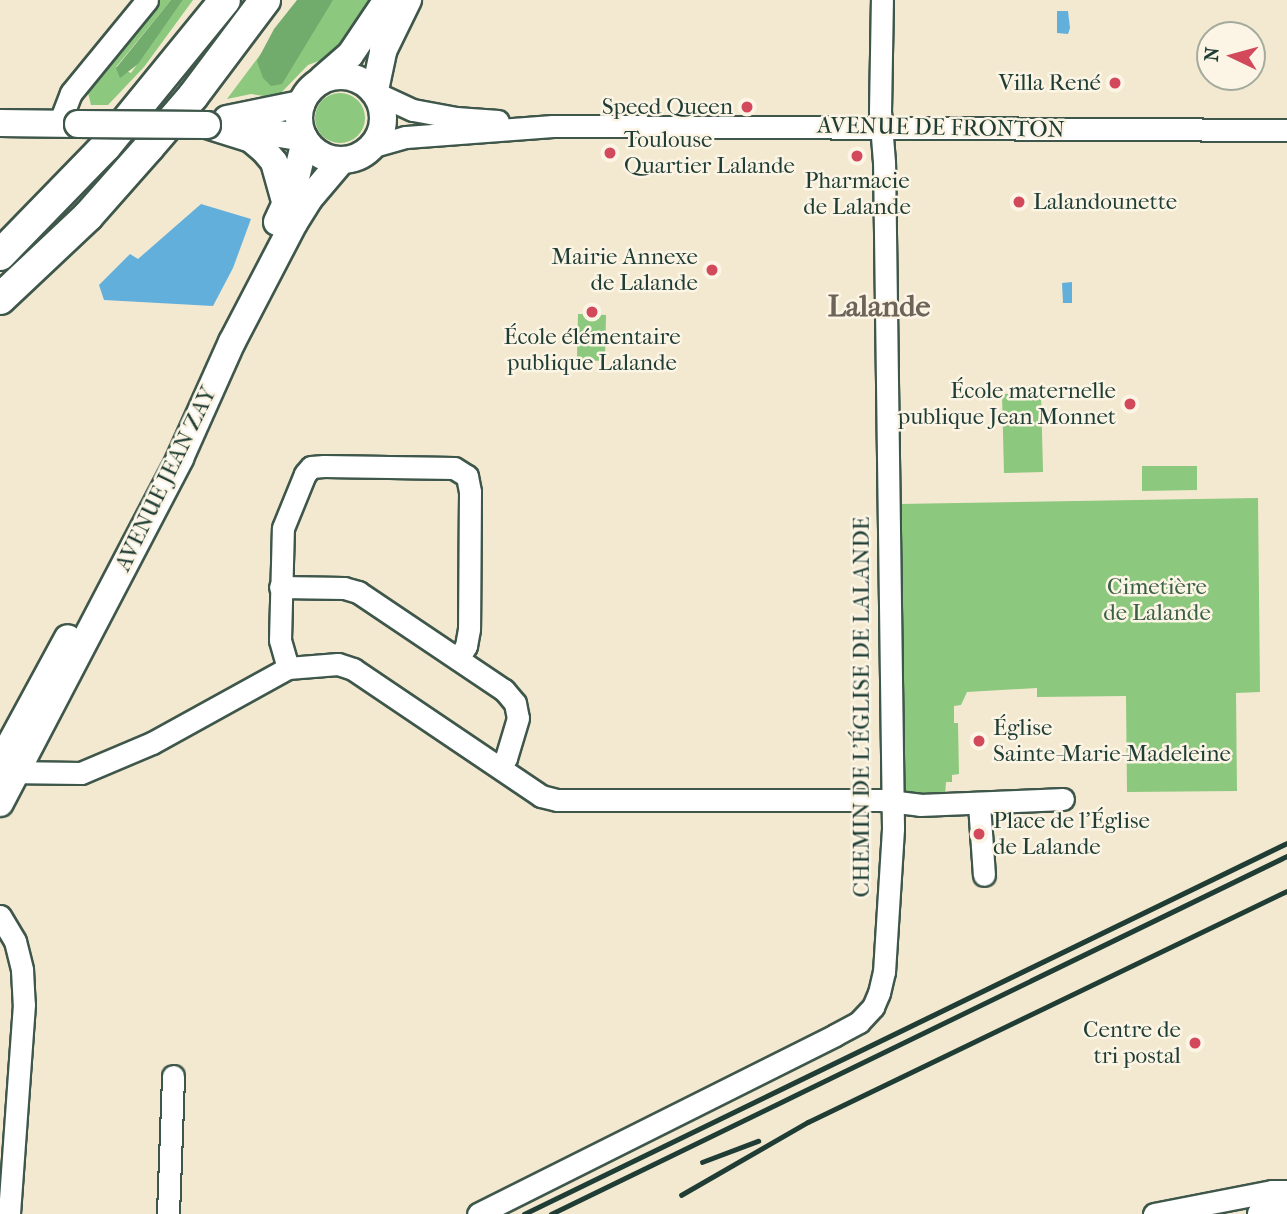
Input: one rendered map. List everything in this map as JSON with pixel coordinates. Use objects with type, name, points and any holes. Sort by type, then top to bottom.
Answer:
[{"type":"highway","points":[[0,254],[106,146],[225,0]]},
{"type":"highway","points":[[0,299],[88,216],[193,96],[265,0]]},
{"type":"main road","points":[[387,0],[350,55],[318,82],[301,104],[298,117],[304,140],[320,156],[341,161],[355,159],[373,146],[382,118],[376,92],[383,51],[408,0]]},
{"type":"main road","points":[[318,82],[332,76],[348,75],[362,80],[376,92]]},
{"type":"main road","points":[[206,125],[252,111],[301,104]]},
{"type":"main road","points":[[0,123],[206,125],[265,130],[304,140]]},
{"type":"main road","points":[[206,125],[251,139],[264,150],[274,162],[286,205]]},
{"type":"main road","name":"AVENUE JEAN ZAY","points":[[0,803],[6,769],[286,205],[294,187],[304,140]]},
{"type":"main road","name":"AVENUE JEAN ZAY","points":[[6,769],[180,458],[232,342],[288,235],[309,199],[341,161]]},
{"type":"main road","points":[[1261,1214],[1287,1202]]},
{"type":"street","points":[[69,124],[71,93],[147,0]]},
{"type":"street","name":"CHEMIN DE L'ÉGLISE DE LALANDE","points":[[478,1214],[859,1021],[873,1007],[884,972],[892,802],[881,127],[882,0]]},
{"type":"street","name":"AVENUE DE FRONTON","points":[[376,92],[413,110],[456,118],[553,127]]},
{"type":"street","name":"AVENUE DE FRONTON","points":[[373,146],[406,137],[553,127],[1287,130]]},
{"type":"street","points":[[288,668],[280,640],[283,528],[304,474],[311,467],[454,468],[467,476],[470,492],[468,629],[466,646],[458,659]]},
{"type":"street","points":[[280,587],[344,588],[358,592],[505,690],[515,703],[516,732],[506,758],[499,766]]},
{"type":"street","points":[[6,769],[71,774],[107,764],[288,668],[330,664],[353,669],[541,796],[557,800],[979,804],[1063,799]]},
{"type":"street","points":[[979,804],[984,875]]},
{"type":"street","points":[[1,919],[15,941],[22,970],[24,1004],[9,1214]]},
{"type":"street","points":[[168,1214],[173,1076]]},
{"type":"street","points":[[1154,1214],[1272,1191],[1287,1191]]},
{"type":"green space","points":[[158,0],[171,0],[116,67],[131,73],[183,0],[193,0],[144,67],[108,105],[91,105],[87,89]]},
{"type":"green space","points":[[171,0],[183,0],[138,64],[120,78],[116,68]]},
{"type":"green space","points":[[297,0],[333,0],[282,84],[271,86],[263,78],[257,61],[274,29]]},
{"type":"green space","points":[[333,0],[372,0],[341,46],[329,57],[308,65],[276,98],[251,94],[227,99],[263,51],[258,61]]},
{"type":"green space","points":[[340,93],[357,101],[365,118],[357,135],[340,143],[323,135],[315,118],[323,101]]},
{"type":"green space","points":[[578,314],[606,315],[605,361],[577,360]]},
{"type":"green space","points":[[1041,393],[1043,472],[1004,473],[1002,394]]},
{"type":"green space","points":[[1142,466],[1197,466],[1197,490],[1142,491]]},
{"type":"green space","name":"Cimetière de Lalande","points":[[1258,498],[1260,692],[1236,693],[1237,791],[1127,792],[1126,696],[1037,697],[1037,688],[967,692],[961,705],[954,706],[954,723],[958,723],[959,774],[952,775],[952,782],[946,782],[945,795],[904,796],[899,504]]},
{"type":"water","points":[[1057,11],[1068,11],[1068,34],[1057,33]]},
{"type":"water","points":[[201,204],[251,219],[233,268],[213,306],[104,300],[99,285],[130,254],[138,259]]},
{"type":"water","points":[[1072,282],[1072,303],[1063,303],[1062,283]]},
{"type":"railway","points":[[524,1214],[1287,843]]},
{"type":"railway","points":[[551,1214],[1287,856]]},
{"type":"railway","points":[[681,1195],[808,1122],[1287,891]]},
{"type":"railway","points":[[702,1162],[758,1141]]},
{"type":"place","name":"Villa René","points":[[1115,83]]},
{"type":"place","name":"Speed Queen","points":[[747,107]]},
{"type":"place","name":"Toulouse Quartier Lalande","points":[[610,153]]},
{"type":"place","name":"Pharmacie de Lalande","points":[[857,156]]},
{"type":"place","name":"Lalandounette","points":[[1019,202]]},
{"type":"place","name":"Mairie Annexe de Lalande","points":[[712,270]]},
{"type":"place","name":"École élémentaire publique Lalande","points":[[592,312]]},
{"type":"place","name":"École maternelle publique Jean Monnet","points":[[1130,404]]},
{"type":"place","name":"Église Sainte-Marie-Madeleine","points":[[979,741]]},
{"type":"place","name":"Place de l'Église de Lalande","points":[[979,834]]},
{"type":"place","name":"Centre de tri postal","points":[[1195,1043]]},
{"type":"district","name":"Lalande","points":[[879,307]]}]
